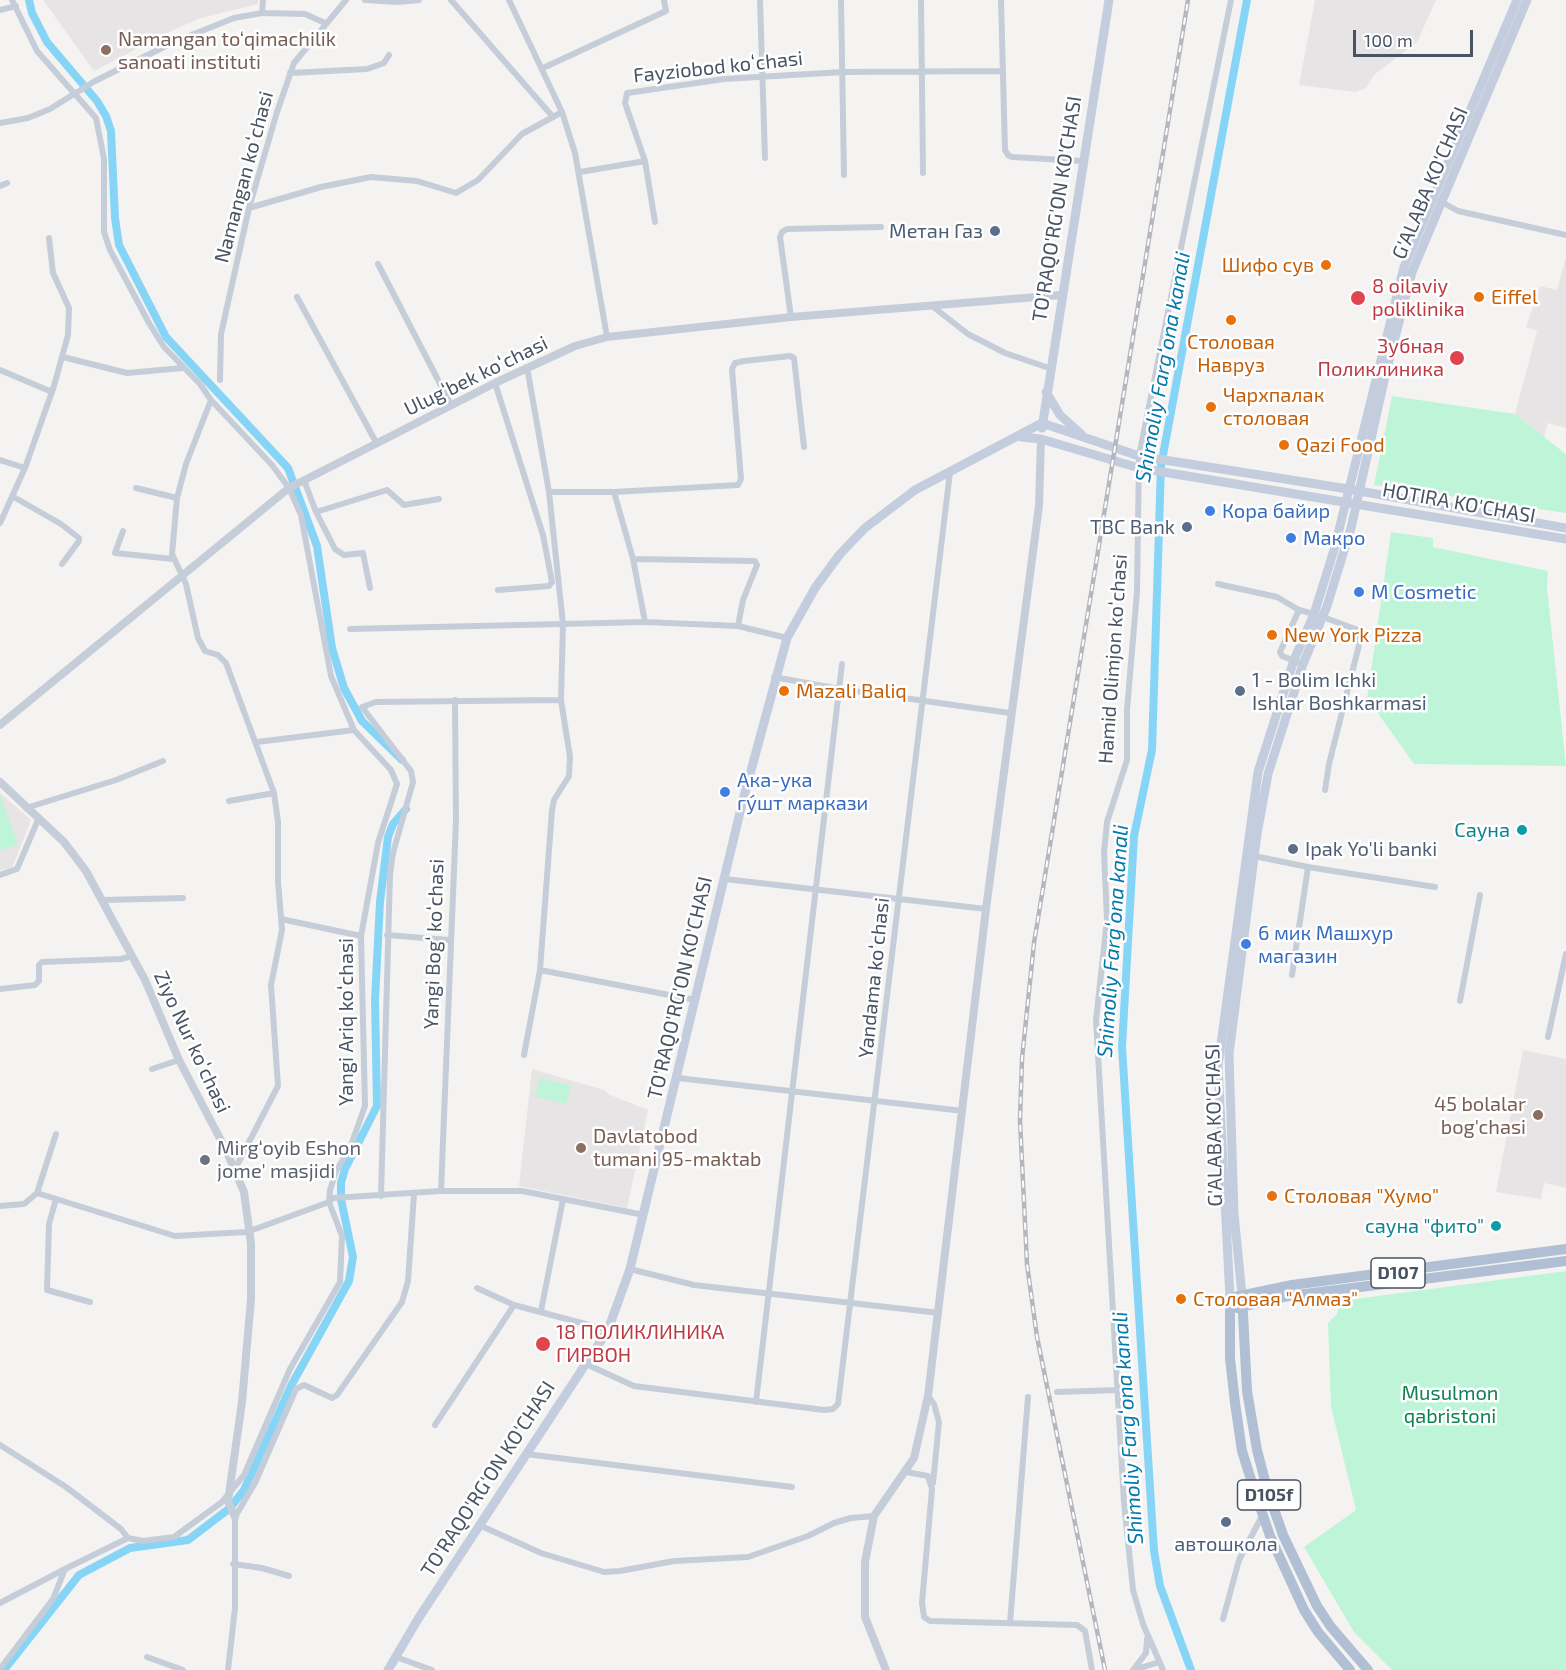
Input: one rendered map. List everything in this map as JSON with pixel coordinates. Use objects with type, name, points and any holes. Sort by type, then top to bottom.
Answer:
[{"type":"main road","name":"TO'RAQO'RG'ON KO'CHASI","points":[[1041,439],[1060,296],[1109,0]]},
{"type":"main road","name":"G'ALABA KO'CHASI","points":[[1360,492],[1408,285],[1437,199],[1517,0]]},
{"type":"main road","name":"G'ALABA KO'CHASI","points":[[1348,489],[1398,286],[1527,0]]},
{"type":"main road","points":[[1046,392],[1060,416],[1086,438]]},
{"type":"main road","name":"TO'RAQO'RG'ON KO'CHASI","points":[[388,1670],[478,1525],[608,1330],[630,1269],[644,1215],[774,677],[787,638],[815,588],[840,554],[865,528],[915,490],[1042,423]]},
{"type":"main road","name":"HOTIRA KO'CHASI","points":[[1042,423],[1139,456],[1348,489],[1566,528]]},
{"type":"main road","points":[[1021,436],[1041,439]]},
{"type":"main road","name":"HOTIRA KO'CHASI","points":[[1041,439],[1139,468],[1566,539]]},
{"type":"main road","name":"D105f","points":[[1345,502],[1348,489]]},
{"type":"main road","name":"D105f","points":[[1357,504],[1360,492]]},
{"type":"main road","name":"G'ALABA KO'CHASI","points":[[1318,615],[1345,502]]},
{"type":"main road","name":"G'ALABA KO'CHASI","points":[[1357,504],[1351,528],[1262,756],[1248,833],[1218,1066],[1242,1295],[1247,1391],[1257,1450],[1283,1535],[1317,1606],[1331,1627],[1368,1670]]},
{"type":"main road","name":"G'ALABA KO'CHASI","points":[[1298,662],[1269,767],[1254,856],[1229,1053],[1225,1131],[1230,1358],[1242,1451],[1263,1515],[1304,1610],[1318,1632],[1350,1670]]},
{"type":"main road","name":"D107","points":[[1230,1303],[1242,1295],[1292,1286],[1566,1250]]},
{"type":"main road","name":"D107","points":[[1230,1303],[1243,1307],[1289,1296],[1566,1261]]},
{"type":"street","points":[[262,12],[263,0]]},
{"type":"street","name":"Namangan koʻchasi","points":[[220,380],[221,334],[249,208],[290,73],[300,53],[346,0]]},
{"type":"street","points":[[365,0],[398,2],[418,0]]},
{"type":"street","points":[[451,0],[553,117]]},
{"type":"street","points":[[509,0],[562,112],[580,172],[607,337]]},
{"type":"street","points":[[543,68],[666,11],[664,0]]},
{"type":"street","points":[[760,0],[765,158]]},
{"type":"street","points":[[841,0],[844,175]]},
{"type":"street","points":[[921,0],[923,173]]},
{"type":"street","points":[[1001,0],[1005,150],[1008,155],[1082,161]]},
{"type":"street","name":"Hamid Olimjon koʻchasi","points":[[1163,1670],[1147,1635],[1132,1590],[1096,1020],[1107,920],[1104,852],[1107,822],[1127,760],[1127,710],[1137,592],[1139,456],[1231,0]]},
{"type":"street","points":[[0,10],[14,3]]},
{"type":"street","name":"Yangi Ariq koʻchasi","points":[[14,3],[37,51],[77,93],[91,110],[100,127],[104,159],[104,232],[110,250],[164,347],[272,465],[289,488],[301,514],[331,675],[354,730],[391,770],[397,784],[378,843],[361,936],[365,1106],[350,1148],[336,1171],[331,1200]]},
{"type":"street","points":[[0,123],[28,118],[50,109],[95,81],[184,38],[234,18],[262,12],[305,15],[325,23]]},
{"type":"street","points":[[290,73],[367,69],[384,63],[389,56]]},
{"type":"street","name":"Fayziobod koʻchasi","points":[[645,161],[625,103],[627,93],[763,77],[843,72],[1002,71]]},
{"type":"street","points":[[249,208],[321,187],[371,177],[417,181],[456,193],[478,180],[522,134],[562,112]]},
{"type":"street","points":[[580,172],[645,161],[655,222]]},
{"type":"street","points":[[0,186],[7,183]]},
{"type":"street","points":[[1437,199],[1458,211],[1566,235]]},
{"type":"street","points":[[791,317],[780,237],[782,231],[881,227]]},
{"type":"street","points":[[0,523],[25,468],[52,392],[68,335],[69,308],[53,273],[49,238]]},
{"type":"street","points":[[378,264],[452,405]]},
{"type":"street","name":"Ulugʻbek koʻchasi","points":[[0,725],[180,575],[289,488],[527,367],[575,346],[607,337],[791,317],[1060,296]]},
{"type":"street","points":[[297,297],[377,444]]},
{"type":"street","points":[[932,306],[968,334],[1005,353],[1049,368]]},
{"type":"street","points":[[549,492],[614,492],[626,489],[738,485],[741,479],[732,369],[735,363],[744,361],[790,356],[794,358],[804,447]]},
{"type":"street","points":[[63,357],[127,373],[183,368]]},
{"type":"street","points":[[524,1054],[540,970],[552,810],[554,800],[569,776],[570,757],[561,699],[564,624],[549,492],[527,367]]},
{"type":"street","points":[[0,370],[52,392]]},
{"type":"street","points":[[495,383],[540,525],[552,582],[549,586],[498,590]]},
{"type":"street","points":[[211,400],[186,464],[177,498],[173,559],[189,594],[198,639],[206,651],[218,655],[226,663],[274,793],[278,822],[281,941],[271,985],[278,1086],[235,1169]]},
{"type":"street","points":[[886,1670],[865,1617],[865,1562],[874,1516],[914,1458],[928,1396],[1010,713],[1039,506],[1041,439]]},
{"type":"street","points":[[0,460],[25,468]]},
{"type":"street","name":"Yandama koʻchasi","points":[[586,1364],[634,1386],[825,1410],[833,1409],[838,1404],[852,1303],[950,472]]},
{"type":"street","points":[[304,480],[316,512],[338,552],[344,555],[363,553],[370,588]]},
{"type":"street","points":[[136,488],[177,498]]},
{"type":"street","points":[[316,512],[387,490],[404,505],[439,499]]},
{"type":"street","points":[[614,492],[633,559],[645,622]]},
{"type":"street","points":[[12,496],[54,519],[79,538],[63,564]]},
{"type":"street","points":[[123,531],[115,553],[173,559]]},
{"type":"street","points":[[633,559],[755,561],[757,565],[743,600],[738,626]]},
{"type":"street","points":[[1218,584],[1276,597],[1299,610],[1358,630],[1359,637],[1325,789]]},
{"type":"street","points":[[1298,662],[1282,656],[1280,652],[1299,610]]},
{"type":"street","points":[[350,629],[645,622],[738,626],[787,638]]},
{"type":"street","points":[[756,1402],[794,1092],[842,664]]},
{"type":"street","points":[[774,677],[840,689],[1010,713]]},
{"type":"street","points":[[381,1196],[387,935],[393,853],[413,783],[411,771],[362,710],[365,704],[375,702],[561,699]]},
{"type":"street","name":"Yangi Bogʻ koʻchasi","points":[[441,1191],[449,940],[456,820],[455,700]]},
{"type":"street","points":[[257,742],[354,730]]},
{"type":"street","points":[[26,808],[116,780],[163,761]]},
{"type":"street","name":"Ziyo Nur koʻchasi","points":[[0,782],[64,842],[86,871],[132,956],[179,1060],[235,1169],[244,1192],[251,1244],[251,1299],[242,1402],[228,1501],[235,1517]]},
{"type":"street","points":[[229,801],[274,793]]},
{"type":"street","points":[[0,875],[17,869],[38,820]]},
{"type":"street","points":[[1254,856],[1435,887]]},
{"type":"street","points":[[1292,975],[1308,867]]},
{"type":"street","points":[[724,879],[986,909]]},
{"type":"street","points":[[1461,1001],[1480,895]]},
{"type":"street","points":[[103,900],[183,898]]},
{"type":"street","points":[[281,919],[361,936]]},
{"type":"street","points":[[387,935],[449,940]]},
{"type":"street","points":[[1548,1037],[1566,954]]},
{"type":"street","points":[[0,989],[35,985],[39,981],[39,965],[42,962],[122,959],[132,956]]},
{"type":"street","points":[[540,970],[695,1000]]},
{"type":"street","points":[[153,1069],[179,1060]]},
{"type":"street","points":[[678,1078],[963,1111]]},
{"type":"street","points":[[0,1206],[24,1204],[38,1193],[56,1134]]},
{"type":"street","points":[[38,1193],[170,1236],[248,1232],[331,1200],[345,1197],[441,1191],[522,1191],[644,1215]]},
{"type":"street","points":[[228,1670],[235,1608],[233,1564],[235,1517],[255,1483],[296,1389],[304,1385],[332,1398],[337,1395],[402,1302],[408,1281],[414,1194]]},
{"type":"street","points":[[56,1198],[49,1224],[46,1290],[90,1302]]},
{"type":"street","points":[[542,1311],[563,1199]]},
{"type":"street","points":[[0,1603],[128,1538],[143,1541],[174,1537],[222,1502],[244,1475],[290,1369],[340,1282],[342,1236],[331,1200]]},
{"type":"street","points":[[630,1269],[694,1286],[768,1292],[939,1313]]},
{"type":"street","points":[[477,1288],[514,1305],[608,1330]]},
{"type":"street","points":[[435,1425],[514,1305]]},
{"type":"street","points":[[1057,1392],[1119,1390]]},
{"type":"street","points":[[928,1396],[934,1404],[939,1422],[922,1603],[924,1617],[930,1621],[1082,1627],[1085,1631],[1092,1670]]},
{"type":"street","points":[[1010,1623],[1028,1397]]},
{"type":"street","points":[[0,1445],[66,1487],[121,1529],[128,1538]]},
{"type":"street","points":[[525,1454],[792,1487]]},
{"type":"street","points":[[906,1472],[928,1476],[933,1489]]},
{"type":"street","points":[[1223,1619],[1239,1560],[1263,1515]]},
{"type":"street","points":[[478,1525],[541,1553],[604,1572],[674,1561],[748,1557],[851,1518],[874,1516]]},
{"type":"street","points":[[233,1564],[289,1576]]},
{"type":"street","points":[[0,1669],[52,1599],[65,1569]]},
{"type":"street","points":[[1133,1670],[1146,1653],[1147,1635]]},
{"type":"street","points":[[147,1657],[183,1670]]},
{"type":"street","points":[[396,1657],[432,1670]]},
{"type":"street","points":[[1133,1670],[1160,1662]]},
{"type":"shaded area","name":"Namangan to‘qimachilik sanoati instituti","points":[[43,0],[258,0],[258,4],[201,18],[94,71]]},
{"type":"shaded area","points":[[1315,0],[1436,0],[1417,42],[1374,75],[1366,88],[1356,92],[1299,85]]},
{"type":"shaded area","points":[[1566,257],[1566,428],[1548,423],[1544,437],[1515,414],[1537,331],[1526,327],[1540,286],[1557,290]]},
{"type":"shaded area","points":[[0,793],[31,820],[12,868],[0,870]]},
{"type":"shaded area","name":"45 bolalar bog'chasi","points":[[1523,1050],[1566,1059],[1566,1188],[1544,1183],[1541,1199],[1496,1192]]},
{"type":"shaded area","name":"Davlatobod tumani 95-maktab","points":[[532,1069],[604,1090],[610,1095],[648,1110],[627,1208],[519,1186]]},
{"type":"green space","points":[[1392,396],[1515,414],[1566,454],[1566,513],[1374,485]]},
{"type":"green space","points":[[1391,532],[1433,538],[1433,547],[1548,571],[1547,588],[1566,766],[1414,764],[1367,698]]},
{"type":"green space","points":[[0,796],[18,844],[0,851]]},
{"type":"green space","points":[[540,1078],[571,1086],[566,1104],[535,1096]]},
{"type":"green space","name":"Musulmon qabristoni","points":[[1566,1271],[1566,1670],[1392,1670],[1354,1632],[1304,1547],[1356,1510],[1331,1407],[1328,1323],[1337,1314],[1340,1301]]},
{"type":"waterway","points":[[29,0],[32,13],[47,42],[97,101],[106,116],[111,131],[115,218],[119,245],[166,337],[288,468],[317,546],[332,648],[344,688],[362,721],[402,760]]},
{"type":"waterway","name":"Shimoliy Fargʻona kanali","points":[[1191,1670],[1160,1586],[1154,1551],[1122,1047],[1134,836],[1152,750],[1161,466],[1247,0]]},
{"type":"waterway","points":[[4,1670],[79,1575],[130,1548],[188,1540],[230,1508],[244,1490],[292,1384],[349,1281],[353,1257],[341,1199],[341,1183],[345,1169],[377,1106],[375,1000],[380,902],[388,837],[393,824],[406,809]]},
{"type":"railway","points":[[1105,1670],[1037,1337],[1027,1264],[1020,1120],[1022,1059],[1034,943],[1188,0]]},
{"type":"place","name":"Namangan to‘qimachilik sanoati instituti","points":[[106,50]]},
{"type":"place","name":"Метан Газ","points":[[995,231]]},
{"type":"place","name":"Шифо сув","points":[[1326,265]]},
{"type":"place","name":"Eiffel","points":[[1479,297]]},
{"type":"place","name":"8 oilaviy poliklinika","points":[[1358,298]]},
{"type":"place","name":"Столовая Навруз","points":[[1231,320]]},
{"type":"place","name":"Зубная Поликлиника","points":[[1457,358]]},
{"type":"place","name":"Чархпалак столовая","points":[[1211,407]]},
{"type":"place","name":"Qazi Food","points":[[1284,445]]},
{"type":"place","name":"Кора байир","points":[[1210,511]]},
{"type":"place","name":"TBC Bank","points":[[1187,527]]},
{"type":"place","name":"Макро","points":[[1291,538]]},
{"type":"place","name":"M Cosmetic","points":[[1359,592]]},
{"type":"place","name":"New York Pizza","points":[[1272,635]]},
{"type":"place","name":"Mazali Baliq","points":[[784,691]]},
{"type":"place","name":"1 - Bolim Ichki Ishlar Boshkarmasi","points":[[1240,691]]},
{"type":"place","name":"Ака-ука гу́шт маркази","points":[[725,792]]},
{"type":"place","name":"Сауна","points":[[1522,830]]},
{"type":"place","name":"Ipak Yo'li banki","points":[[1293,849]]},
{"type":"place","name":"6 мик Машхур магазин","points":[[1246,944]]},
{"type":"place","name":"45 bolalar bog'chasi","points":[[1538,1115]]},
{"type":"place","name":"Davlatobod tumani 95-maktab","points":[[581,1148]]},
{"type":"place","name":"Mirg‘oyib Eshon jome' masjidi","points":[[205,1160]]},
{"type":"place","name":"Столовая \"Хумо\"","points":[[1272,1196]]},
{"type":"place","name":"сауна \"фито\"","points":[[1496,1226]]},
{"type":"place","name":"Столовая \"Алмаз\"","points":[[1181,1299]]},
{"type":"place","name":"18 ПОЛИКЛИНИКА ГИРВОН","points":[[543,1344]]},
{"type":"place","name":"автошкола","points":[[1226,1522]]}]
